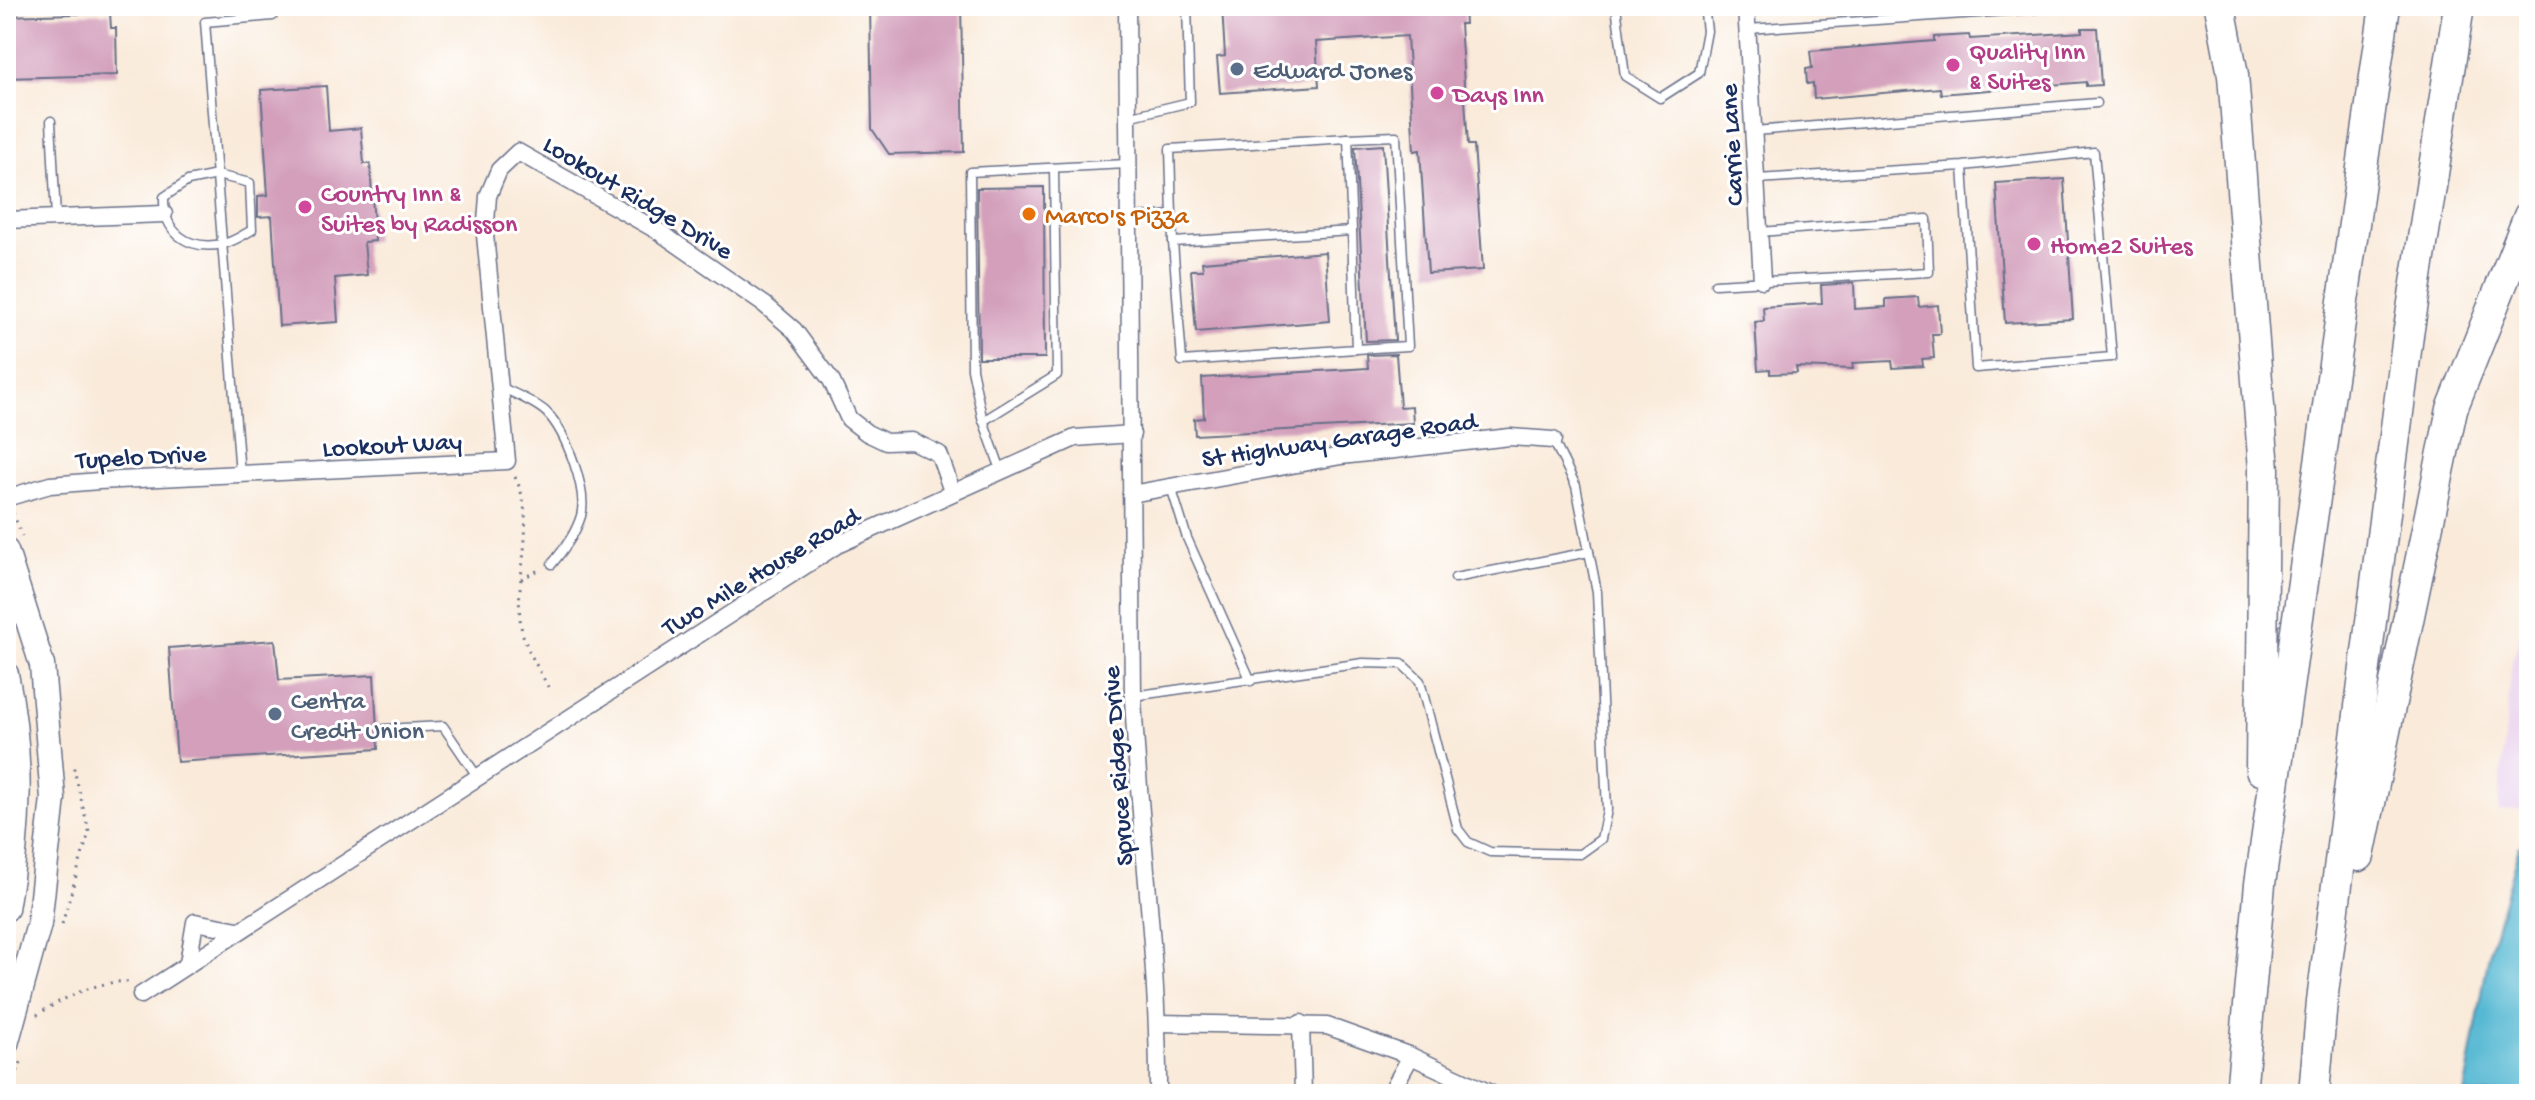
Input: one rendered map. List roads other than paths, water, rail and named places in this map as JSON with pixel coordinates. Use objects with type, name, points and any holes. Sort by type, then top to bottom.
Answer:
[{"type":"highway","points":[[2220,6],[2233,75],[2264,469],[2260,884]]},
{"type":"highway","points":[[2233,75],[2238,6]]},
{"type":"highway","points":[[2241,1094],[2260,884],[2385,6]]},
{"type":"highway","points":[[2314,1094],[2322,1001],[2408,335],[2459,6]]},
{"type":"highway","points":[[2322,1001],[2340,952],[2452,409],[2529,216]]},
{"type":"street","points":[[1127,6],[1132,434]]},
{"type":"street","name":"Carrie Lane","points":[[1746,6],[1762,280]]},
{"type":"street","name":"Lookout Ridge Drive","points":[[507,461],[485,235],[488,196],[499,170],[518,152],[658,231],[765,305],[804,343],[831,380],[849,419],[886,442],[912,441],[939,454],[952,491]]},
{"type":"street","points":[[6,220],[164,214]]},
{"type":"street","name":"Two Mile House Road","points":[[188,963],[837,545],[1075,438],[1132,434]]},
{"type":"street","name":"Spruce Ridge Drive","points":[[1132,434],[1133,696],[1158,1023],[1158,1094]]},
{"type":"street","name":"St Highway Garage Road","points":[[1131,494],[1341,456],[1510,437],[1553,440]]},
{"type":"street","name":"Lookout Way","points":[[280,472],[507,461]]},
{"type":"street","name":"Tupelo Drive","points":[[6,498],[50,485],[280,472]]},
{"type":"street","points":[[6,551],[42,665],[53,798],[39,924],[6,1044]]},
{"type":"street","points":[[6,674],[20,774],[17,847],[6,909]]},
{"type":"street","points":[[141,995],[188,963],[195,922],[238,930]]},
{"type":"street","points":[[1158,1023],[1301,1023],[1353,1033],[1492,1094]]},
{"type":"street","points":[[1301,1023],[1303,1094]]},
{"type":"street","points":[[1390,1094],[1411,1056]]},
{"type":"lane","points":[[1128,117],[1190,102],[1187,6]]},
{"type":"lane","points":[[1616,6],[1625,76],[1660,98],[1699,73],[1707,31],[1704,6]]},
{"type":"lane","points":[[1748,29],[2078,6]]},
{"type":"lane","points":[[240,474],[205,22],[273,16]]},
{"type":"lane","points":[[1754,131],[2097,103]]},
{"type":"lane","points":[[51,121],[56,218]]},
{"type":"lane","points":[[1396,136],[1408,346],[1182,361],[1172,215],[1170,149],[1396,136]]},
{"type":"lane","points":[[1348,138],[1356,349]]},
{"type":"lane","points":[[1757,179],[1963,166],[2094,152],[2112,357],[1976,368],[1963,166]]},
{"type":"lane","points":[[1001,470],[983,421],[972,369],[970,172],[1127,164]]},
{"type":"lane","points":[[983,421],[1057,375],[1054,169]]},
{"type":"lane","points":[[217,175],[250,183],[252,230],[222,244],[190,242],[173,233],[164,214],[164,197],[188,181],[217,175]]},
{"type":"lane","points":[[1128,218],[1172,215]]},
{"type":"lane","points":[[1715,284],[1929,272],[1927,219],[1760,232]]},
{"type":"lane","points":[[1173,242],[1352,231]]},
{"type":"lane","points":[[498,386],[546,412],[564,437],[577,472],[582,513],[570,542],[552,564]]},
{"type":"lane","points":[[1133,696],[1363,663],[1402,664],[1420,681],[1458,829],[1468,842],[1490,852],[1580,854],[1601,839],[1607,810],[1602,656],[1589,552],[1576,486],[1553,440]]},
{"type":"lane","points":[[1171,487],[1187,538],[1251,681]]},
{"type":"lane","points":[[1455,578],[1589,552]]},
{"type":"lane","points":[[384,729],[443,726],[477,776]]},
{"type":"lane","points":[[413,1094],[451,1094]]},
{"type":"water","points":[[2529,842],[2529,1094],[2464,1094],[2489,954],[2519,847]]},
{"type":"place","name":"Quality Inn & Suites","points":[[1953,65]]},
{"type":"place","name":"Edward Jones","points":[[1237,69]]},
{"type":"place","name":"Days Inn","points":[[1437,93]]},
{"type":"place","name":"Country Inn & Suites by Radisson","points":[[305,207]]},
{"type":"place","name":"Marco's Pizza","points":[[1029,214]]},
{"type":"place","name":"Home2 Suites","points":[[2034,244]]},
{"type":"place","name":"Centra Credit Union","points":[[275,714]]}]
